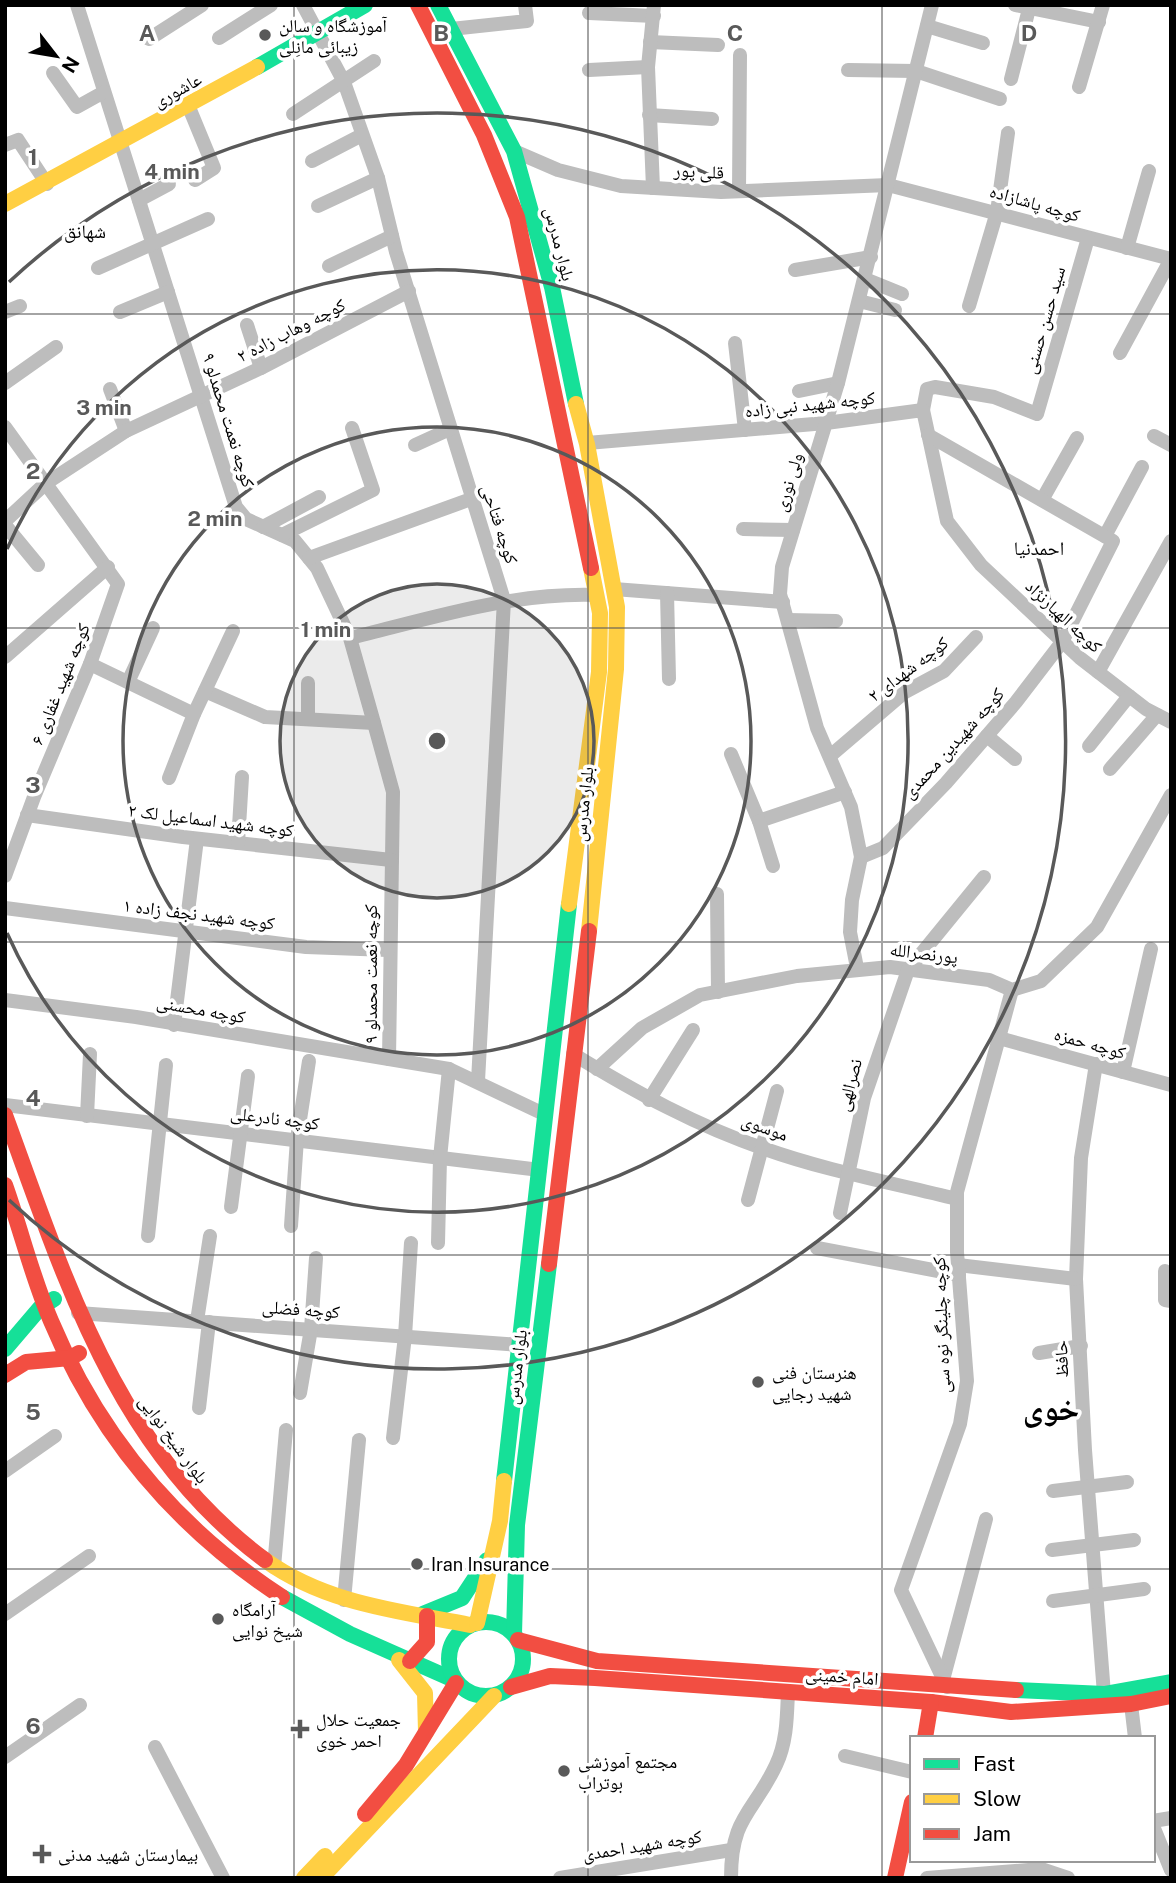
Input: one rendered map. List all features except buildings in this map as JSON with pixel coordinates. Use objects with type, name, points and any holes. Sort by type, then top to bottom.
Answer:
[{"type":"main road","name":"عاشوری","points":[[5,205],[320,33],[365,5]]},
{"type":"main road","name":"بلوار مدرس","points":[[418,5],[498,162],[517,217],[600,613],[599,672],[496,1544],[488,1581],[473,1624]]},
{"type":"main road","name":"بلوار مدرس","points":[[438,5],[514,150],[552,286],[587,443],[617,607],[616,669],[517,1525],[514,1586],[516,1637]]},
{"type":"main road","name":"بلوار شیخ نوایی","points":[[5,1115],[78,1313],[132,1420],[175,1479],[216,1523],[274,1567],[301,1583],[344,1600],[473,1624]]},
{"type":"main road","points":[[5,1185],[51,1320],[113,1437],[160,1496],[205,1542],[293,1605],[455,1681],[476,1696],[494,1696]]},
{"type":"main road","points":[[5,1349],[16,1340],[46,1302],[71,1293]]},
{"type":"main road","points":[[5,1375],[26,1362],[70,1358],[93,1345]]},
{"type":"main road","points":[[410,1661],[418,1656],[428,1641],[424,1615],[462,1598],[478,1578],[496,1544]]},
{"type":"main road","points":[[488,1581],[491,1596],[497,1600],[502,1600],[514,1586]]},
{"type":"main road","points":[[321,1878],[494,1696],[511,1687],[523,1665],[516,1637],[497,1623],[473,1624],[461,1631],[450,1649],[450,1670],[455,1681]]},
{"type":"main road","name":"امام خمینی","points":[[516,1637],[550,1651],[597,1661],[1104,1694],[1171,1682]]},
{"type":"main road","points":[[550,1651],[544,1663],[550,1676]]},
{"type":"main road","points":[[393,1654],[425,1693],[426,1732]]},
{"type":"main road","name":"امام خمینی","points":[[511,1687],[550,1676],[931,1702],[1011,1712],[1131,1704],[1171,1696]]},
{"type":"main road","points":[[304,1878],[378,1801],[406,1765],[455,1681]]},
{"type":"main road","points":[[925,1736],[931,1702]]},
{"type":"main road","points":[[895,1878],[910,1811]]},
{"type":"street","name":"کوچه نعمت محمدلو ۹","points":[[77,5],[236,507],[246,519],[295,541],[317,568],[350,638],[393,792],[388,950],[389,1059]]},
{"type":"street","points":[[149,39],[202,5]]},
{"type":"street","points":[[219,38],[271,5]]},
{"type":"street","name":"کوچه فتاحی","points":[[303,5],[344,82],[378,178],[392,236],[504,600],[478,1082]]},
{"type":"street","points":[[435,37],[451,29],[527,21],[525,5]]},
{"type":"street","name":"ولی نوری","points":[[857,968],[850,932],[852,900],[862,857],[851,807],[817,728],[783,602],[782,567],[838,383],[932,5]]},
{"type":"street","points":[[1079,87],[1103,5]]},
{"type":"street","points":[[1011,79],[1024,6],[1098,22]]},
{"type":"street","points":[[589,13],[654,10],[648,68],[653,188]]},
{"type":"street","points":[[927,26],[982,43]]},
{"type":"street","points":[[650,42],[718,45]]},
{"type":"street","points":[[739,191],[740,55]]},
{"type":"street","points":[[293,114],[374,61]]},
{"type":"street","points":[[589,70],[648,68]]},
{"type":"street","points":[[848,69],[916,71],[1000,99]]},
{"type":"street","points":[[53,73],[77,107],[104,92]]},
{"type":"street","points":[[188,105],[214,168],[195,180]]},
{"type":"street","points":[[649,115],[712,119]]},
{"type":"street","points":[[969,306],[997,212],[1008,133]]},
{"type":"street","points":[[312,161],[362,135]]},
{"type":"street","points":[[5,145],[18,139],[47,184]]},
{"type":"street","name":"قلی پور","points":[[514,150],[558,170],[621,186],[739,191],[888,185]]},
{"type":"street","points":[[1127,248],[1149,172]]},
{"type":"street","points":[[318,205],[378,178]]},
{"type":"street","points":[[139,200],[169,184]]},
{"type":"street","name":"کوچه پاشازاده","points":[[888,185],[1171,259]]},
{"type":"street","points":[[98,268],[208,219]]},
{"type":"street","points":[[329,266],[392,236]]},
{"type":"street","name":"سید حسن حسنی","points":[[923,410],[927,389],[935,387],[993,397],[1037,414],[1088,238]]},
{"type":"street","points":[[795,270],[871,257]]},
{"type":"street","points":[[1120,353],[1171,259]]},
{"type":"street","points":[[865,279],[902,294]]},
{"type":"street","name":"کوچه وهاب زاده ۲","points":[[5,523],[45,484],[125,431],[261,368],[409,291]]},
{"type":"street","points":[[120,312],[168,292]]},
{"type":"street","points":[[859,301],[895,310]]},
{"type":"street","points":[[5,312],[20,306]]},
{"type":"street","points":[[247,325],[261,368]]},
{"type":"street","points":[[736,343],[745,430]]},
{"type":"street","points":[[5,383],[56,347]]},
{"type":"street","points":[[799,391],[838,383]]},
{"type":"street","points":[[110,389],[125,431]]},
{"type":"street","points":[[923,410],[928,435],[1105,536],[1142,467]]},
{"type":"street","name":"کوچه شهید نبی زاده","points":[[587,443],[826,423],[923,410]]},
{"type":"street","points":[[5,427],[108,567],[5,657]]},
{"type":"street","points":[[282,535],[373,490],[352,428]]},
{"type":"street","points":[[415,445],[450,429]]},
{"type":"street","name":"کوچه الهیارنژاد","points":[[928,435],[947,521],[981,565],[1062,642],[1098,672],[1129,696],[1171,722]]},
{"type":"street","points":[[1154,436],[1171,445]]},
{"type":"street","points":[[1042,500],[1077,438]]},
{"type":"street","points":[[263,527],[318,497]]},
{"type":"street","points":[[309,558],[413,517],[471,499]]},
{"type":"street","points":[[5,523],[38,565]]},
{"type":"street","points":[[743,529],[793,530]]},
{"type":"street","name":"کوچه شهیدین محمدی","points":[[862,857],[883,848],[987,736],[1062,642],[1113,541],[1105,536]]},
{"type":"street","points":[[1098,672],[1171,541]]},
{"type":"street","name":"کوچه شهید غفاری ۶","points":[[5,876],[90,664],[118,584],[108,567]]},
{"type":"street","points":[[614,589],[783,602]]},
{"type":"street","points":[[350,638],[504,600],[561,593],[597,595]]},
{"type":"street","points":[[667,593],[669,679]]},
{"type":"street","points":[[788,620],[836,621]]},
{"type":"street","points":[[128,682],[153,628]]},
{"type":"street","points":[[169,778],[194,714],[233,631]]},
{"type":"street","name":"کوچه شهدای ۲","points":[[830,756],[905,692],[944,671],[976,637]]},
{"type":"street","points":[[90,664],[194,714]]},
{"type":"street","points":[[308,683],[308,719]]},
{"type":"street","points":[[205,691],[265,716],[374,723]]},
{"type":"street","points":[[1089,746],[1129,696]]},
{"type":"street","points":[[1110,769],[1157,715]]},
{"type":"street","points":[[987,736],[1015,759]]},
{"type":"street","points":[[731,754],[773,866]]},
{"type":"street","points":[[238,843],[242,777]]},
{"type":"street","points":[[758,821],[845,792]]},
{"type":"street","points":[[1012,990],[1041,981],[1097,927],[1171,795]]},
{"type":"street","name":"کوچه شهید اسماعیل لک ۲","points":[[27,816],[197,839],[391,860]]},
{"type":"street","points":[[174,1025],[197,839]]},
{"type":"street","name":"نصرالهی","points":[[839,1213],[846,1171],[874,1063],[908,970],[984,877]]},
{"type":"street","points":[[717,894],[718,992]]},
{"type":"street","name":"کوچه شهید نجف زاده ۱","points":[[5,908],[306,947],[388,950]]},
{"type":"street","points":[[1123,1072],[1151,949]]},
{"type":"street","name":"پورنصرالله","points":[[597,1069],[642,1028],[700,995],[857,968],[890,967],[989,980],[1012,990]]},
{"type":"street","name":"کوچه چلینگر نوه سی","points":[[945,1684],[901,1590],[960,1424],[967,1381],[958,1270],[957,1199],[1012,990]]},
{"type":"street","name":"کوچه محسنی","points":[[5,1000],[449,1069],[546,1115]]},
{"type":"street","points":[[649,1100],[693,1030]]},
{"type":"street","name":"کوچه حمزه","points":[[999,1038],[1171,1085]]},
{"type":"street","points":[[87,1116],[90,1054]]},
{"type":"street","name":"موسوی","points":[[573,1054],[649,1100],[764,1149],[957,1199]]},
{"type":"street","points":[[291,1226],[297,1139],[309,1061]]},
{"type":"street","name":"حافظ","points":[[1096,1064],[1081,1158],[1076,1279],[1087,1487],[1104,1694]]},
{"type":"street","points":[[148,1236],[166,1065]]},
{"type":"street","points":[[438,1242],[440,1158],[449,1069]]},
{"type":"street","points":[[231,1207],[248,1076]]},
{"type":"street","points":[[748,1200],[764,1149],[777,1091]]},
{"type":"street","name":"کوچه نادرعلی","points":[[5,1105],[540,1170]]},
{"type":"street","points":[[199,1408],[210,1236]]},
{"type":"street","points":[[393,1438],[405,1336],[411,1243]]},
{"type":"street","points":[[817,1248],[958,1270],[1076,1279]]},
{"type":"street","points":[[300,1393],[310,1329],[316,1258]]},
{"type":"street","points":[[1165,1271],[1165,1300],[1171,1301]]},
{"type":"street","name":"کوچه فضلی","points":[[78,1313],[520,1345]]},
{"type":"street","points":[[1040,1353],[1081,1346]]},
{"type":"street","points":[[274,1567],[286,1430]]},
{"type":"street","points":[[5,1471],[55,1436]]},
{"type":"street","points":[[344,1600],[359,1440]]},
{"type":"street","points":[[1053,1490],[1127,1482]]},
{"type":"street","points":[[945,1684],[986,1519]]},
{"type":"street","points":[[1052,1550],[1134,1540]]},
{"type":"street","points":[[5,1614],[89,1556]]},
{"type":"street","points":[[1053,1601],[1144,1589]]},
{"type":"street","points":[[731,1878],[731,1850],[738,1825],[776,1766],[781,1750],[788,1691]]},
{"type":"street","points":[[1131,1704],[1135,1736]]},
{"type":"street","points":[[5,1757],[80,1705]]},
{"type":"street","points":[[155,1747],[223,1878]]},
{"type":"street","points":[[845,1756],[910,1772]]},
{"type":"street","points":[[1155,1829],[1171,1870]]},
{"type":"street","name":"کوچه شهید احمدی","points":[[559,1878],[731,1850]]},
{"type":"street","points":[[927,1878],[1041,1873],[1068,1878]]},
{"type":"traffic: fast","points":[[257,67],[365,5]]},
{"type":"traffic: fast","points":[[438,5],[514,151],[552,287],[576,404]]},
{"type":"traffic: fast","points":[[504,1481],[569,904]]},
{"type":"traffic: fast","points":[[514,1634],[517,1525],[549,1264]]},
{"type":"traffic: fast","points":[[5,1349],[40,1308],[54,1299]]},
{"type":"traffic: fast","points":[[423,1614],[462,1598],[487,1560]]},
{"type":"traffic: fast","points":[[282,1597],[350,1634],[454,1680]]},
{"type":"traffic: fast","points":[[479,1622],[493,1622],[507,1628],[517,1638],[523,1659],[521,1673],[507,1690],[493,1696],[479,1696],[465,1690],[455,1680],[449,1666],[449,1652],[455,1638],[465,1628],[479,1622]]},
{"type":"traffic: fast","points":[[1016,1690],[1104,1694],[1171,1682]]},
{"type":"traffic: slow","points":[[5,204],[257,67]]},
{"type":"traffic: slow","points":[[576,404],[587,444],[617,607],[616,669],[589,931]]},
{"type":"traffic: slow","points":[[569,904],[599,672],[600,613],[591,568]]},
{"type":"traffic: slow","points":[[477,1623],[500,1521],[504,1481]]},
{"type":"traffic: slow","points":[[265,1560],[288,1575],[338,1596],[390,1610],[470,1625]]},
{"type":"traffic: slow","points":[[399,1660],[425,1693],[426,1732]]},
{"type":"traffic: slow","points":[[321,1878],[494,1696]]},
{"type":"traffic: slow","points":[[304,1878],[325,1856]]},
{"type":"traffic: jam","points":[[418,5],[484,135],[517,217],[591,568]]},
{"type":"traffic: jam","points":[[549,1264],[589,931]]},
{"type":"traffic: jam","points":[[5,1115],[75,1300],[133,1415],[170,1467],[214,1516],[265,1560]]},
{"type":"traffic: jam","points":[[5,1185],[51,1321],[70,1363],[118,1441],[176,1510],[244,1570],[282,1597]]},
{"type":"traffic: jam","points":[[5,1375],[26,1362],[70,1358],[79,1353]]},
{"type":"traffic: jam","points":[[410,1661],[427,1642],[427,1616]]},
{"type":"traffic: jam","points":[[518,1640],[597,1661],[1016,1690]]},
{"type":"traffic: jam","points":[[511,1687],[550,1676],[595,1678],[931,1702],[1011,1712],[1131,1704],[1171,1696]]},
{"type":"traffic: jam","points":[[365,1814],[406,1765],[456,1683]]},
{"type":"traffic: jam","points":[[925,1736],[931,1702]]},
{"type":"traffic: jam","points":[[895,1878],[910,1811]]},
{"type":"place","name":"آموزشگاه و سالن زیبائی مانِلی","points":[[265,35]]},
{"type":"place","name":"هنرستان فنی شهید رجایی","points":[[758,1382]]},
{"type":"place","name":"Iran Insurance","points":[[417,1564]]},
{"type":"place","name":"آرامگاه شیخ نوایی","points":[[218,1619]]},
{"type":"place","name":"جمعیت حلال احمر خوی","points":[[300,1729]]},
{"type":"place","name":"مجتمع آموزشی بوتراب","points":[[564,1771]]},
{"type":"place","name":"بیمارستان شهید مدنی","points":[[42,1854]]},
{"type":"district","name":"شهانق","points":[[85,231]]},
{"type":"district","name":"احمدنیا","points":[[1039,548]]},
{"type":"district","name":"خوی","points":[[1051,1408]]}]
